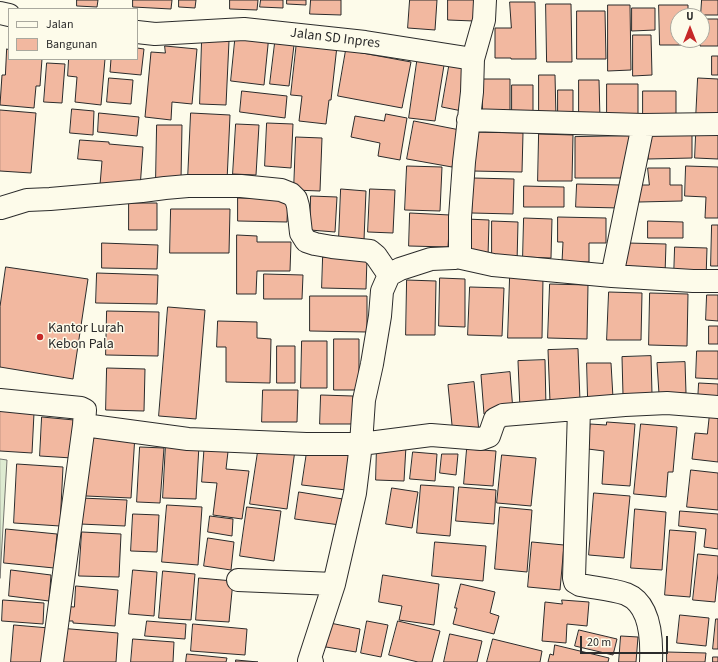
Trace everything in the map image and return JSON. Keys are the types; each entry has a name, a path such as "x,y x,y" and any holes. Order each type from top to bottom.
{"street":[{"path":"457,256 460,246 460,217 468,120 472,92 473,59 484,20 485,0"},
{"name":"Jalan SD Inpres","path":"138,32 155,34 244,28 365,42 473,59"},
{"path":"468,120 643,125 718,124"},
{"path":"612,276 643,125"},
{"path":"0,211 27,200 188,186 241,186 281,190 291,194 296,199 301,233 306,241 327,246 370,251 376,256 389,275"},
{"path":"310,662 334,584 355,493 361,444 364,400 379,322 382,291 389,275 400,269 431,259 450,259 457,256 493,265 612,276 718,281"},
{"path":"0,400 81,408 85,410 52,662"},
{"path":"84,425 188,439 306,444 361,444 431,435 480,438 489,436 495,419 499,416 579,408 667,403 718,407"},
{"path":"579,408 575,582 580,585 627,594 636,601 645,614 650,629 652,647 651,662"},
{"path":"238,580 334,584"}],"green space":[{"path":"0,459 7,460 0,578"}],"building":[{"path":"77,0 98,0 97,7 77,6"},
{"path":"133,0 172,0 171,9 133,7"},
{"path":"179,0 196,0 195,8 179,7"},
{"path":"230,0 258,0 257,10 230,9"},
{"path":"261,0 283,0 283,8 260,7"},
{"path":"287,0 306,0 306,5 287,4"},
{"path":"311,0 341,0 341,15 310,14"},
{"path":"410,0 437,0 435,30 408,28"},
{"path":"448,0 475,0 474,21 448,20"},
{"path":"702,0 718,0 718,15 710,15 710,8 701,8"},
{"path":"510,2 535,2 536,59 495,58 495,28 511,28"},
{"path":"546,4 571,4 572,62 547,62"},
{"path":"608,5 630,5 631,70 608,71"},
{"path":"659,5 688,5 688,8 670,8 670,45 660,45"},
{"path":"632,8 655,8 655,30 632,31"},
{"path":"577,11 605,11 606,59 577,59"},
{"path":"710,19 718,19 718,46 710,46"},
{"path":"236,31 269,35 264,85 231,81"},
{"path":"633,35 651,35 652,75 633,76"},
{"path":"202,40 229,41 226,105 200,104"},
{"path":"297,41 337,46 331,100 329,100 326,124 299,121 302,96 291,95"},
{"path":"275,43 294,45 289,86 270,84"},
{"path":"165,46 197,49 192,104 172,102 171,120 145,117 151,52 165,53"},
{"path":"138,48 144,49 141,75 110,72 111,60 138,60"},
{"path":"7,49 8,60 42,60 40,86 36,86 34,108 0,105 2,75 5,75"},
{"path":"346,50 411,62 402,108 338,96"},
{"path":"418,55 445,59 435,121 409,118"},
{"path":"712,56 718,56 718,75 712,75"},
{"path":"69,60 105,60 101,105 75,102 77,77 68,76"},
{"path":"450,61 470,65 462,111 442,107"},
{"path":"47,63 65,64 62,103 44,102"},
{"path":"539,75 555,75 556,117 539,118"},
{"path":"109,78 133,80 131,104 107,102"},
{"path":"698,78 718,79 718,119 696,119"},
{"path":"482,79 510,79 510,113 483,114"},
{"path":"579,80 599,80 600,119 579,119"},
{"path":"607,84 638,84 638,119 607,120"},
{"path":"512,85 533,85 533,118 512,118"},
{"path":"558,90 573,90 573,117 558,117"},
{"path":"242,91 287,96 285,118 240,112"},
{"path":"643,91 676,91 676,121 643,121"},
{"path":"72,109 94,111 93,135 70,133"},
{"path":"0,110 36,113 31,173 0,171"},
{"path":"99,113 139,117 137,136 98,132"},
{"path":"191,113 230,115 227,181 188,179"},
{"path":"386,114 407,118 400,160 378,156 380,143 351,137 355,116 384,121"},
{"path":"414,121 460,130 452,167 407,159"},
{"path":"267,123 293,124 291,168 265,166"},
{"path":"236,124 259,125 256,175 233,174"},
{"path":"157,125 182,125 181,180 156,179"},
{"path":"692,131 692,158 648,159 648,132"},
{"path":"473,132 523,133 522,172 472,171"},
{"path":"539,134 573,135 572,181 538,181"},
{"path":"696,135 718,135 718,159 695,158"},
{"path":"632,136 632,178 575,178 575,137"},
{"path":"296,137 322,138 320,191 294,190"},
{"path":"80,140 109,142 109,144 143,147 140,188 100,185 102,161 78,159"},
{"path":"407,166 442,167 440,211 405,210"},
{"path":"686,166 718,167 718,218 705,218 706,197 685,196"},
{"path":"648,168 670,168 670,185 682,185 682,201 639,202 639,185 649,185"},
{"path":"473,178 514,179 513,214 472,213"},
{"path":"577,184 620,185 620,208 576,207"},
{"path":"524,186 564,187 564,207 524,207"},
{"path":"341,189 366,191 364,240 339,238"},
{"path":"370,189 395,190 393,233 368,232"},
{"path":"311,196 337,197 335,232 310,230"},
{"path":"238,198 288,199 287,222 238,221"},
{"path":"129,203 157,203 157,230 129,230"},
{"path":"171,209 230,209 229,253 170,253"},
{"path":"410,213 450,215 448,247 409,246"},
{"path":"558,217 606,218 606,243 589,243 589,262 562,262 563,242 558,242"},
{"path":"524,218 552,219 551,258 523,257"},
{"path":"466,219 489,220 488,257 465,257"},
{"path":"492,221 518,222 517,263 492,262"},
{"path":"648,221 683,222 683,238 648,238"},
{"path":"712,225 718,225 718,266 711,266"},
{"path":"237,235 257,236 257,242 291,242 290,271 257,271 256,294 237,294"},
{"path":"102,243 158,245 157,269 102,268"},
{"path":"628,243 666,244 665,274 627,273 627,266 620,266"},
{"path":"675,247 707,248 706,279 674,278"},
{"path":"323,257 367,258 366,289 322,288"},
{"name":"Kantor Lurah Kebon Pala","path":"6,267 88,279 73,379 0,367 0,307"},
{"path":"97,273 158,275 157,304 96,303"},
{"path":"264,274 303,275 302,299 264,299"},
{"path":"510,277 543,278 542,338 508,338"},
{"path":"440,278 465,279 465,327 439,326"},
{"path":"407,280 436,281 435,335 406,335"},
{"path":"550,284 588,285 587,339 548,338"},
{"path":"470,287 504,288 502,336 468,335"},
{"path":"609,292 642,293 641,340 607,340"},
{"path":"650,293 688,294 687,346 649,345"},
{"path":"707,295 718,295 718,321 706,320"},
{"path":"310,296 367,296 367,332 310,331"},
{"path":"168,307 205,310 196,419 159,416"},
{"path":"107,311 159,312 158,356 106,355"},
{"path":"218,321 257,322 257,338 271,339 270,383 226,382 226,347 217,347"},
{"path":"709,326 718,326 718,344 709,344"},
{"path":"334,339 359,339 359,390 334,390"},
{"path":"302,341 327,341 327,388 301,388"},
{"path":"277,346 295,346 295,383 277,383"},
{"path":"578,349 580,401 550,402 548,350"},
{"path":"697,351 718,351 718,379 696,378"},
{"path":"651,356 652,394 623,395 622,357"},
{"path":"545,360 546,408 520,409 518,361"},
{"path":"685,362 686,393 659,394 657,363"},
{"path":"587,363 611,363 613,398 588,399"},
{"path":"107,368 145,369 144,411 106,410"},
{"path":"510,372 513,411 484,414 481,375"},
{"path":"474,382 479,432 453,435 448,385"},
{"path":"699,383 718,384 718,401 698,401"},
{"path":"263,390 298,390 297,422 262,422"},
{"path":"321,395 353,396 353,424 320,424"},
{"path":"0,411 34,413 32,453 0,451"},
{"path":"710,413 718,414 718,462 692,459 695,433 707,434"},
{"path":"42,417 74,420 72,458 40,456"},
{"path":"607,422 635,424 630,486 602,484 604,451 588,449 590,424 606,425"},
{"path":"641,424 677,427 673,472 668,472 666,497 634,494"},
{"path":"90,432 135,435 131,498 86,496"},
{"path":"205,441 229,443 226,469 249,471 242,519 213,515 217,483 202,482"},
{"path":"166,443 199,445 196,499 163,498"},
{"path":"377,444 406,446 404,481 376,480"},
{"path":"259,445 295,450 287,509 250,504"},
{"path":"308,445 352,451 346,490 302,485"},
{"path":"140,447 164,448 160,503 137,502"},
{"path":"467,449 496,451 493,486 464,484"},
{"path":"413,452 437,454 435,481 410,479"},
{"path":"442,454 458,454 456,475 440,473"},
{"path":"502,455 536,458 531,506 497,503"},
{"path":"17,464 63,467 60,526 14,523"},
{"path":"691,470 718,473 718,510 687,507"},
{"path":"421,485 454,487 450,536 417,533"},
{"path":"459,487 496,490 494,524 456,521"},
{"path":"392,488 418,492 412,528 386,524"},
{"path":"299,492 343,499 340,525 295,519"},
{"path":"594,493 630,496 624,558 589,555"},
{"path":"81,498 127,500 125,526 80,524"},
{"path":"167,505 202,507 198,565 162,562"},
{"path":"247,507 281,511 274,561 240,556"},
{"path":"500,507 532,510 527,572 495,569"},
{"path":"635,509 666,512 662,570 631,568"},
{"path":"680,511 718,514 718,549 704,547 706,529 679,526"},
{"path":"133,514 159,515 157,552 131,551"},
{"path":"210,516 233,519 232,536 208,532"},
{"path":"6,529 57,534 54,568 4,563"},
{"path":"670,530 696,532 690,597 665,595"},
{"path":"82,532 121,534 119,577 79,576"},
{"path":"208,538 234,542 231,570 204,566"},
{"path":"435,542 486,546 483,581 432,576"},
{"path":"532,542 564,545 560,590 528,587"},
{"path":"698,554 718,556 715,602 693,600"},
{"path":"11,570 51,575 49,601 9,596"},
{"path":"133,570 157,572 154,616 129,614"},
{"path":"163,571 195,574 191,620 159,618"},
{"path":"383,575 439,584 434,625 399,620 402,606 379,602"},
{"path":"199,578 233,581 229,622 196,620"},
{"path":"461,584 495,592 490,613 499,616 494,634 453,624"},
{"path":"76,586 118,590 115,626 61,621 62,606 74,607"},
{"path":"3,600 44,603 43,624 2,621"},
{"path":"562,600 589,602 587,626 567,624 566,643 542,641 545,602 562,604"},
{"path":"680,615 709,618 706,646 677,643"},
{"path":"716,619 718,619 718,649 713,649"},
{"path":"147,621 186,624 185,639 145,636"},
{"path":"367,621 388,625 381,657 361,653"},
{"path":"398,621 440,631 432,662 418,662 389,655"},
{"path":"330,623 360,629 356,652 326,647"},
{"path":"193,624 247,629 245,655 191,651"},
{"path":"14,625 49,628 47,662 11,662"},
{"path":"59,628 118,633 116,662 56,662"},
{"path":"579,630 617,639 613,655 575,646"},
{"path":"450,634 482,641 477,662 444,662"},
{"path":"621,636 638,637 636,662 619,662"},
{"path":"133,639 174,642 173,662 131,662"},
{"path":"493,639 542,651 540,662 487,662"},
{"path":"555,645 609,658 608,662 548,662 550,654 553,655"},
{"path":"667,652 706,653 705,662 667,662"},
{"path":"187,654 227,658 226,662 186,662"},
{"path":"713,657 718,657 718,662 713,662"},
{"path":"236,660 258,662 236,662"}],"place":[{"name":"Kantor Lurah Kebon Pala","path":"40,337"}]}
